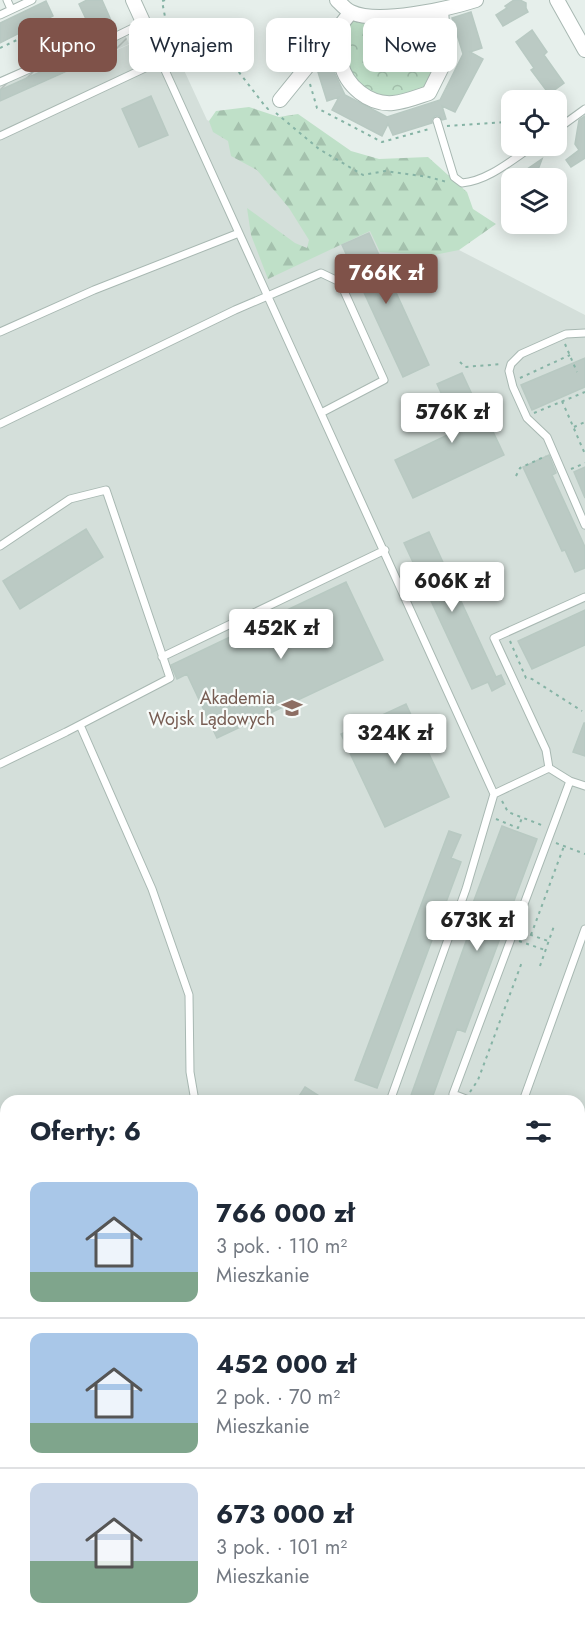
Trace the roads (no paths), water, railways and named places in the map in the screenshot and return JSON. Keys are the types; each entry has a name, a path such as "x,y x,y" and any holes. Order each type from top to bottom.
{"street":[{"path":"133,0 141,18"},
{"path":"337,0 351,12 375,17 441,10 476,0"},
{"path":"557,0 585,50"},
{"path":"346,72 357,90 380,103 430,98 442,65 444,51 441,10"},
{"path":"346,18 351,12"},
{"path":"274,105 303,72"}],"lane":[{"path":"7,0 11,9"},
{"path":"0,15 32,0"},
{"path":"0,82 77,48 92,48 129,36"},
{"path":"0,136 137,72"},
{"path":"165,72 385,550 494,794 466,889 392,1095"},
{"path":"567,122 585,109"},
{"path":"438,124 454,177 462,183 470,182 497,169 517,156"},
{"path":"0,332 94,291 239,233"},
{"path":"0,424 236,310 321,273 340,282 384,380 321,413"},
{"path":"585,333 566,334 521,354 515,358 510,367 513,387 526,416 547,437 585,525"},
{"path":"0,546 70,500 106,490 170,678 0,764"},
{"path":"162,657 385,550"},
{"path":"585,597 494,638 546,750 549,768 570,781 585,786"},
{"path":"80,725 152,889 189,995 190,1072 194,1095"},
{"path":"494,794 549,768"},
{"path":"456,1095 453,1094 570,781"},
{"path":"525,1095 585,929"}],"place":[{"name":"Akademia Wojsk Lądowych","path":"292,708"}]}
